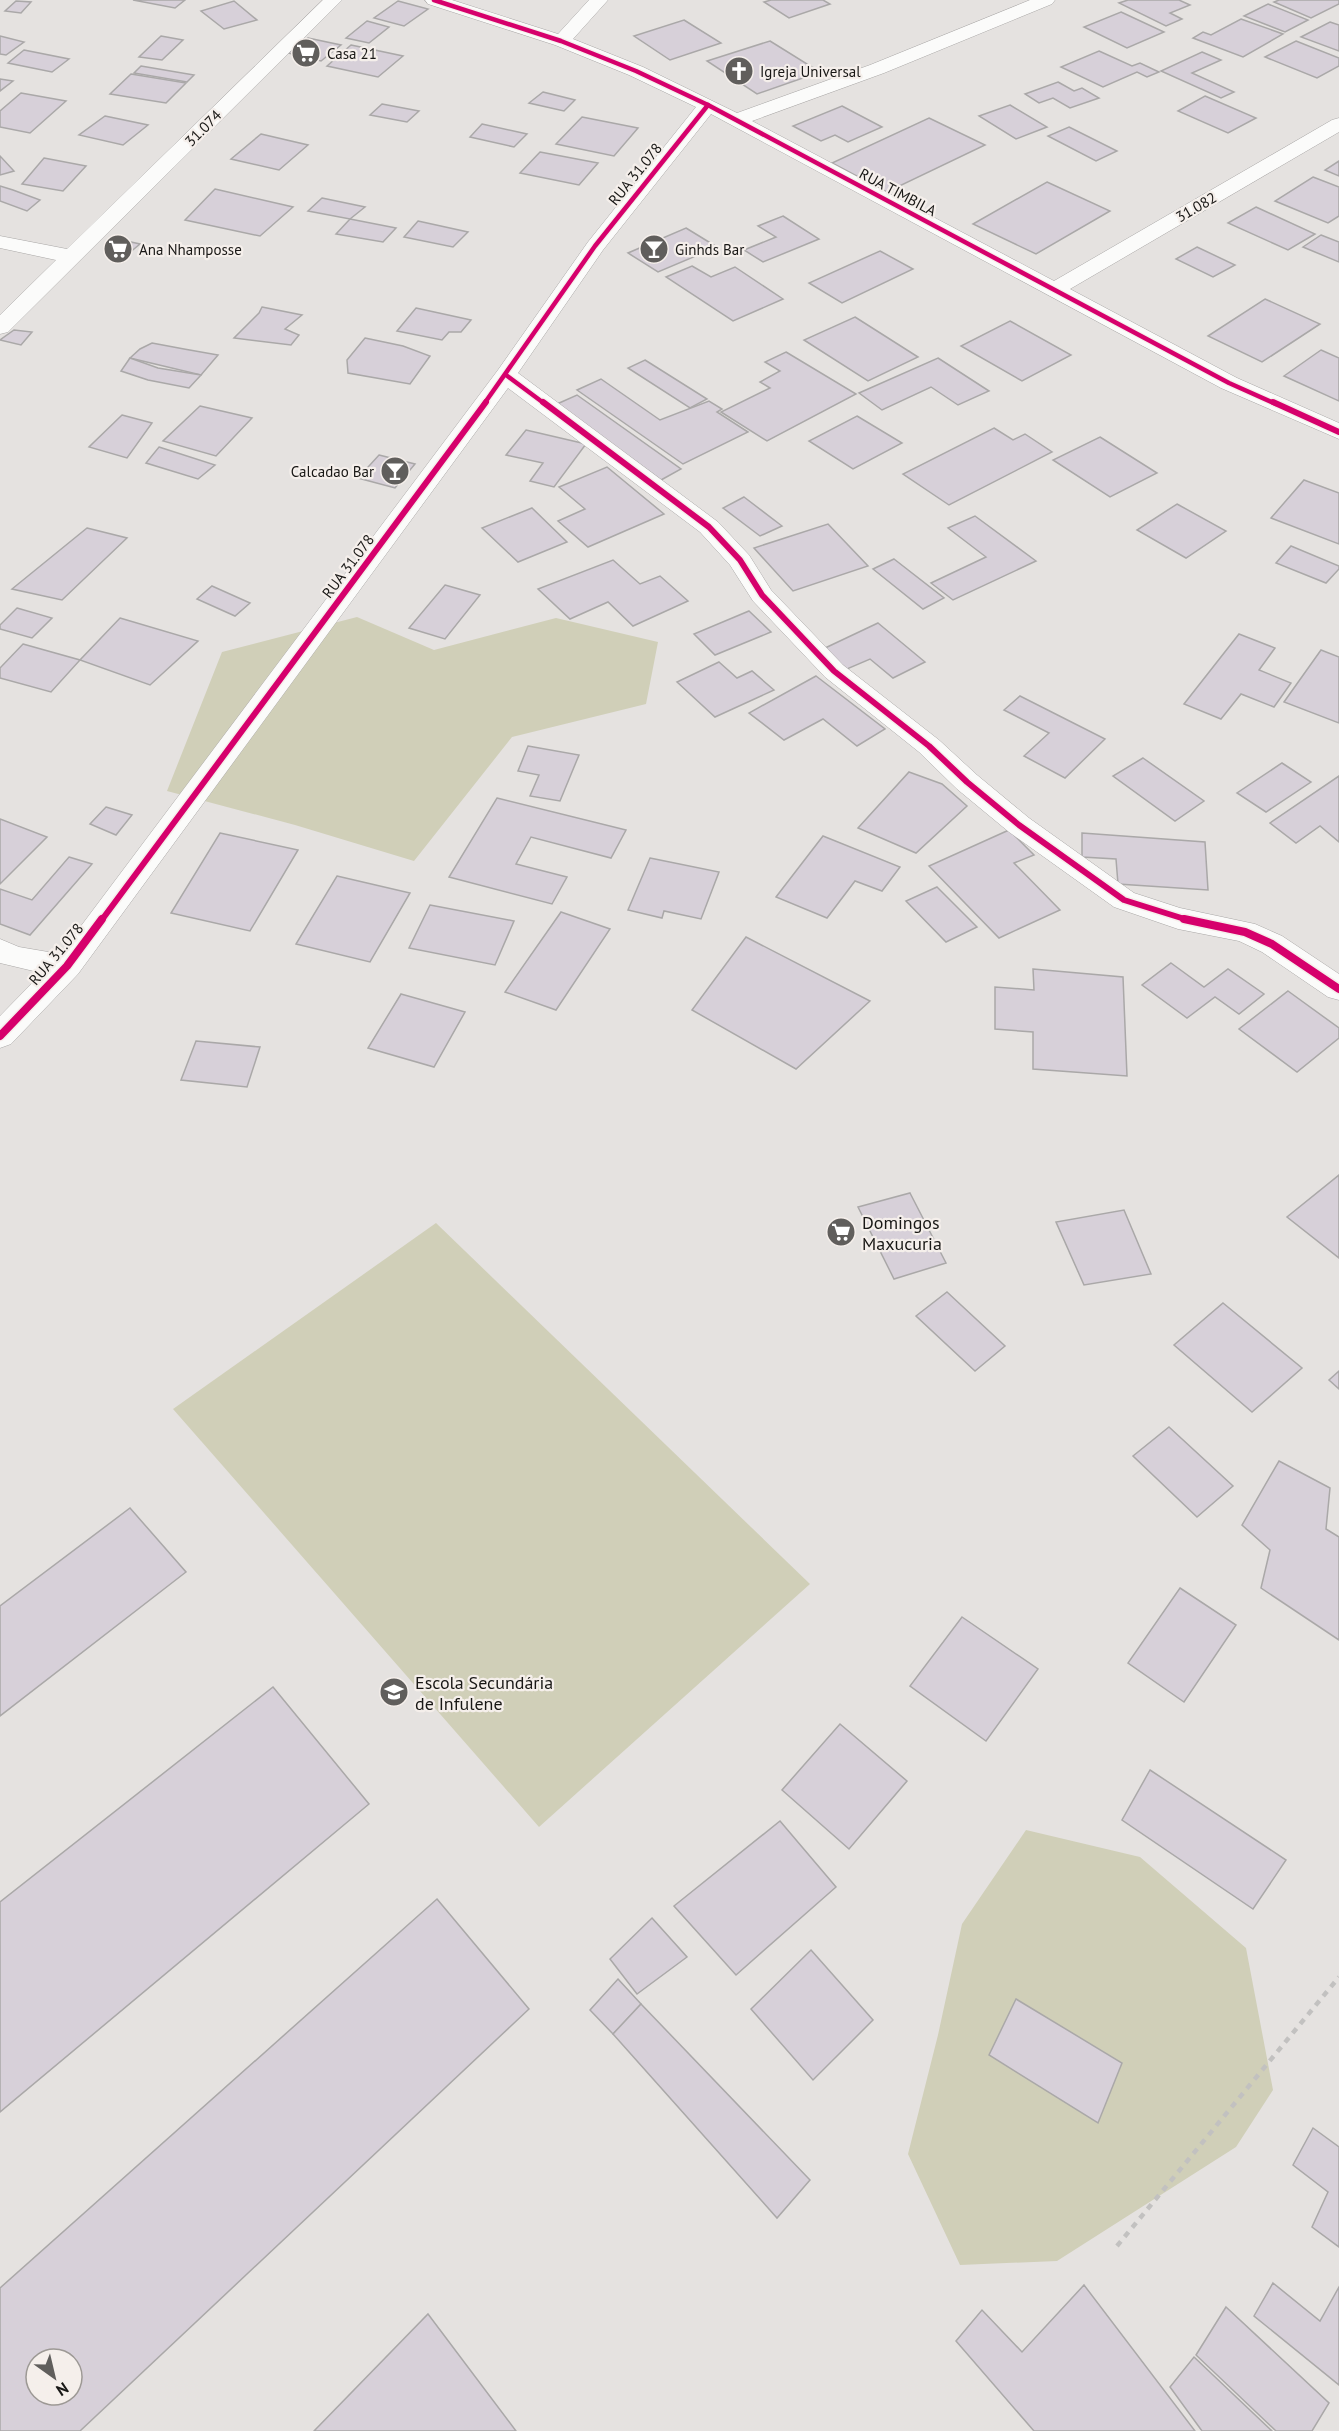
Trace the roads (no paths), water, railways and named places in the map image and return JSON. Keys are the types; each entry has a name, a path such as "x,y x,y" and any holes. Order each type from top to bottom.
{"street":[{"name":"31.074","path":"0,327 333,0"},
{"path":"561,41 599,0"},
{"path":"735,120 877,69 1046,0"},
{"name":"RUA TIMBILA","path":"448,1 561,41 636,71 708,105 1229,383 1339,432"},
{"name":"RUA 31.078","path":"0,1036 68,966 506,375 595,246 708,105"},
{"name":"31.082","path":"1053,291 1339,124"},
{"path":"0,242 73,257"},
{"path":"506,375 709,527 740,560 762,595 834,671 929,746 967,782 1019,825 1124,900 1178,918 1245,932 1272,944 1339,989"},
{"path":"0,950 13,957 68,966"}],"place":[{"name":"Casa 21","path":"306,53"},
{"name":"Igreja Universal","path":"739,71"},
{"name":"Ana Nhamposse","path":"118,249"},
{"name":"Ginhds Bar","path":"654,249"},
{"name":"Calcadao Bar","path":"395,471"},
{"name":"Domingos Maxucuria","path":"841,1232"},
{"name":"Escola Secundária de Infulene","path":"394,1692"}]}
